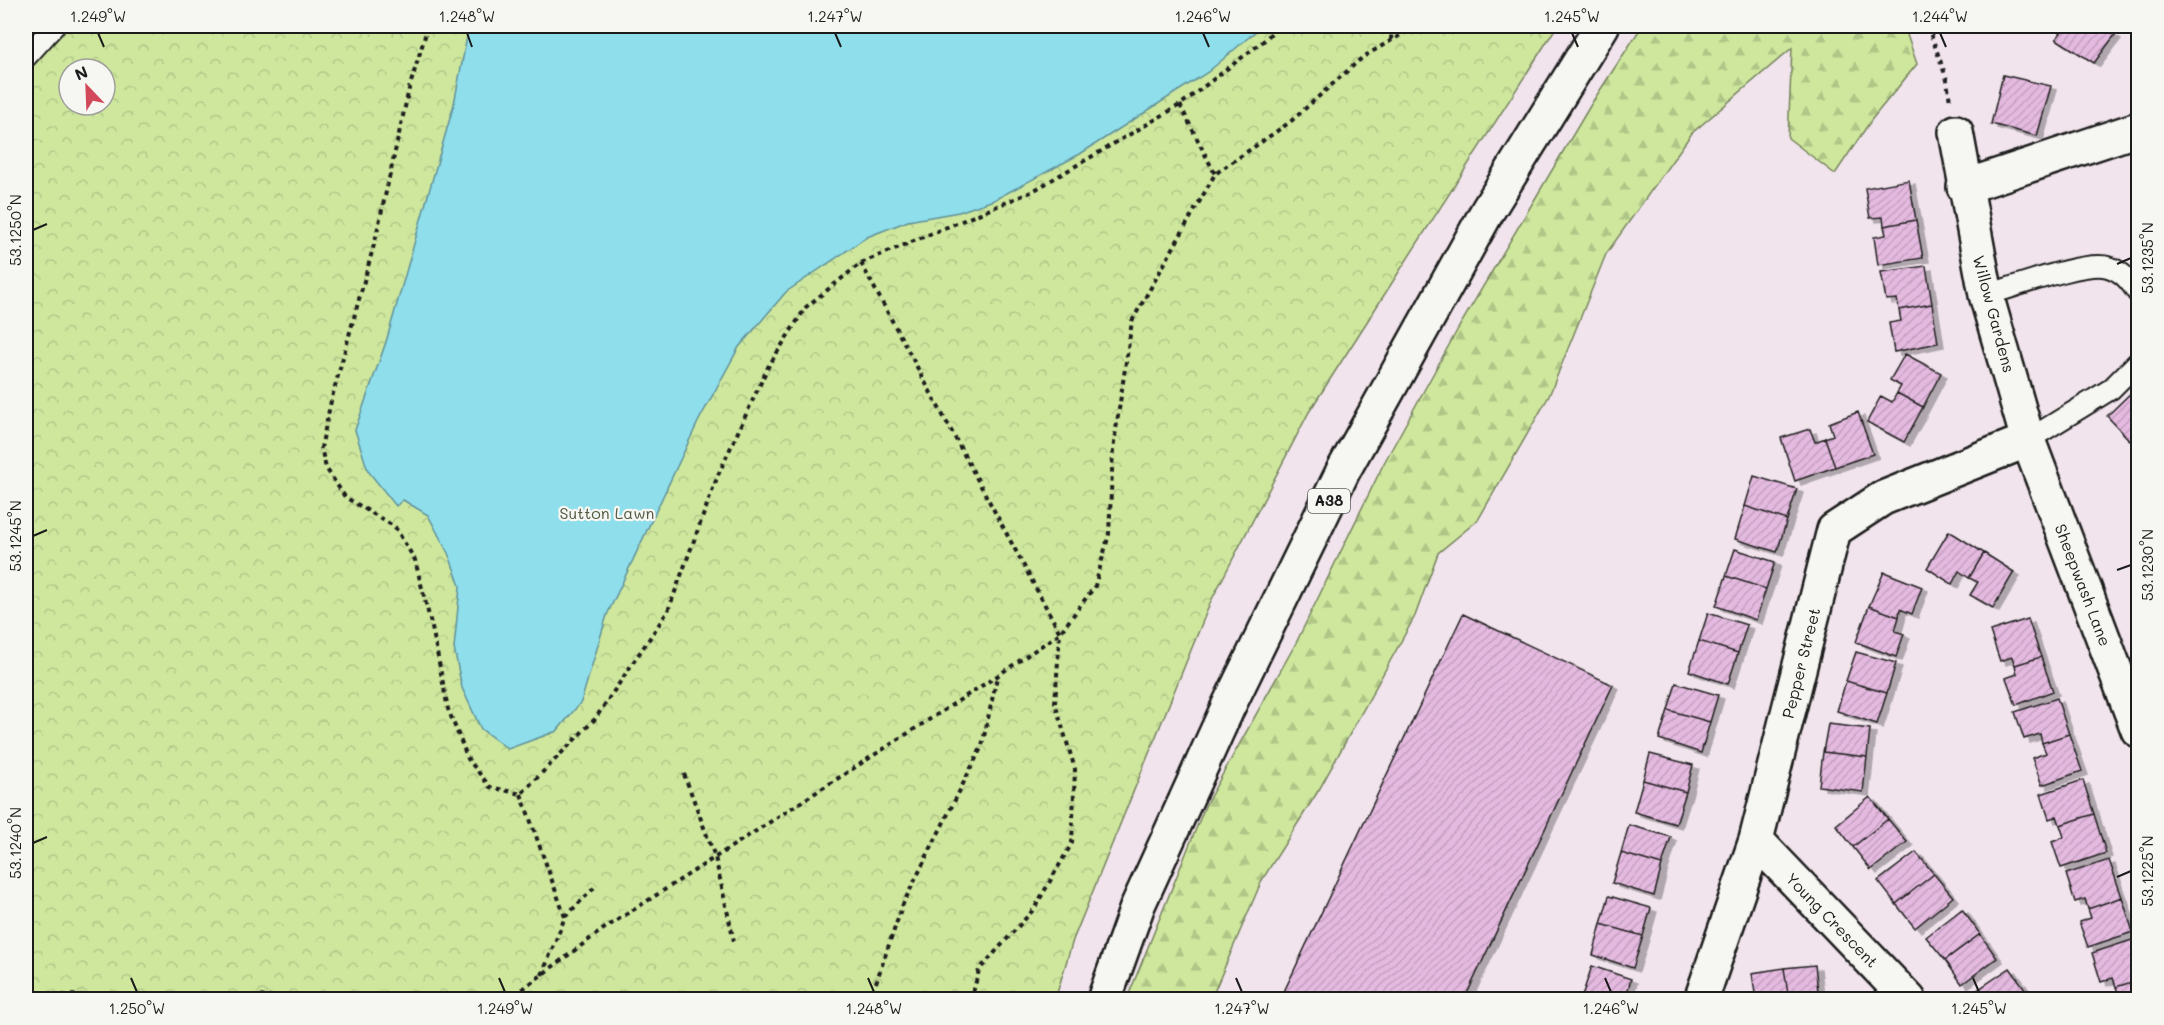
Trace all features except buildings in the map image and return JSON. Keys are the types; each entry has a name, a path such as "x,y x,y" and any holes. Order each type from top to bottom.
{"main road":[{"name":"A38","path":"1104,999 1138,905 1228,707 1343,471 1488,210 1602,26"},
{"path":"1964,187 2139,129"},
{"name":"Willow Gardens","path":"1956,132 1964,187 1986,295 2028,440"},
{"name":"Sheepwash Lane","path":"2028,440 2139,730"},
{"name":"Pepper Street","path":"1701,999 1756,840 1834,530 1883,498 2028,440"},
{"name":"Young Crescent","path":"1756,840 1909,999"}],"lane":[{"path":"26,57 54,26"},
{"path":"1986,295 2078,268 2107,266 2133,271 2139,293"},
{"path":"2028,440 2111,389 2139,362"}],"path":[{"path":"428,26 409,89 375,240 331,401 321,448 326,468 345,497 394,527 415,560 433,632 448,709 468,759 490,787 521,794"},
{"path":"521,794 595,719 668,611 718,475 768,367 806,307 861,263 1030,192 1180,105 1266,39 1277,26"},
{"path":"1391,40 1392,26"},
{"path":"508,999 602,930 997,676 1060,633 1095,586 1109,534 1113,450 1132,321 1215,174 1290,122 1363,57 1416,26"},
{"path":"1928,26 1947,80 1956,132"},
{"path":"1180,105 1215,174"},
{"path":"861,263 1060,633 1055,703 1075,769 1072,843 1034,909 979,970 971,999"},
{"path":"870,999 903,904 982,746 997,676"},
{"path":"684,774 715,857 734,941"},
{"path":"521,794 565,917"},
{"path":"542,976 565,917 597,885"},
{"path":"26,995 335,999"}],"green space":[{"name":"Sutton Lawn","path":"26,26 1557,26 1309,412 1211,601 1073,940 1055,1000 26,999"},
{"path":"1642,26 1904,26 1917,64 1872,119 1835,174 1788,138 1792,48 1692,133 1606,254 1549,396 1478,520 1438,553 1415,616 1320,788 1262,880 1211,999 1127,999 1206,804 1296,643 1384,463 1459,327 1593,101"}],"water":[{"path":"469,26 1262,26 1208,72 1080,154 994,200 959,212 908,221 867,237 786,292 739,347 698,422 607,615 581,702 557,731 508,749 481,729 462,688 454,648 460,586 449,555 428,515 403,500 396,506 368,471 355,430 386,342 454,104"}]}
